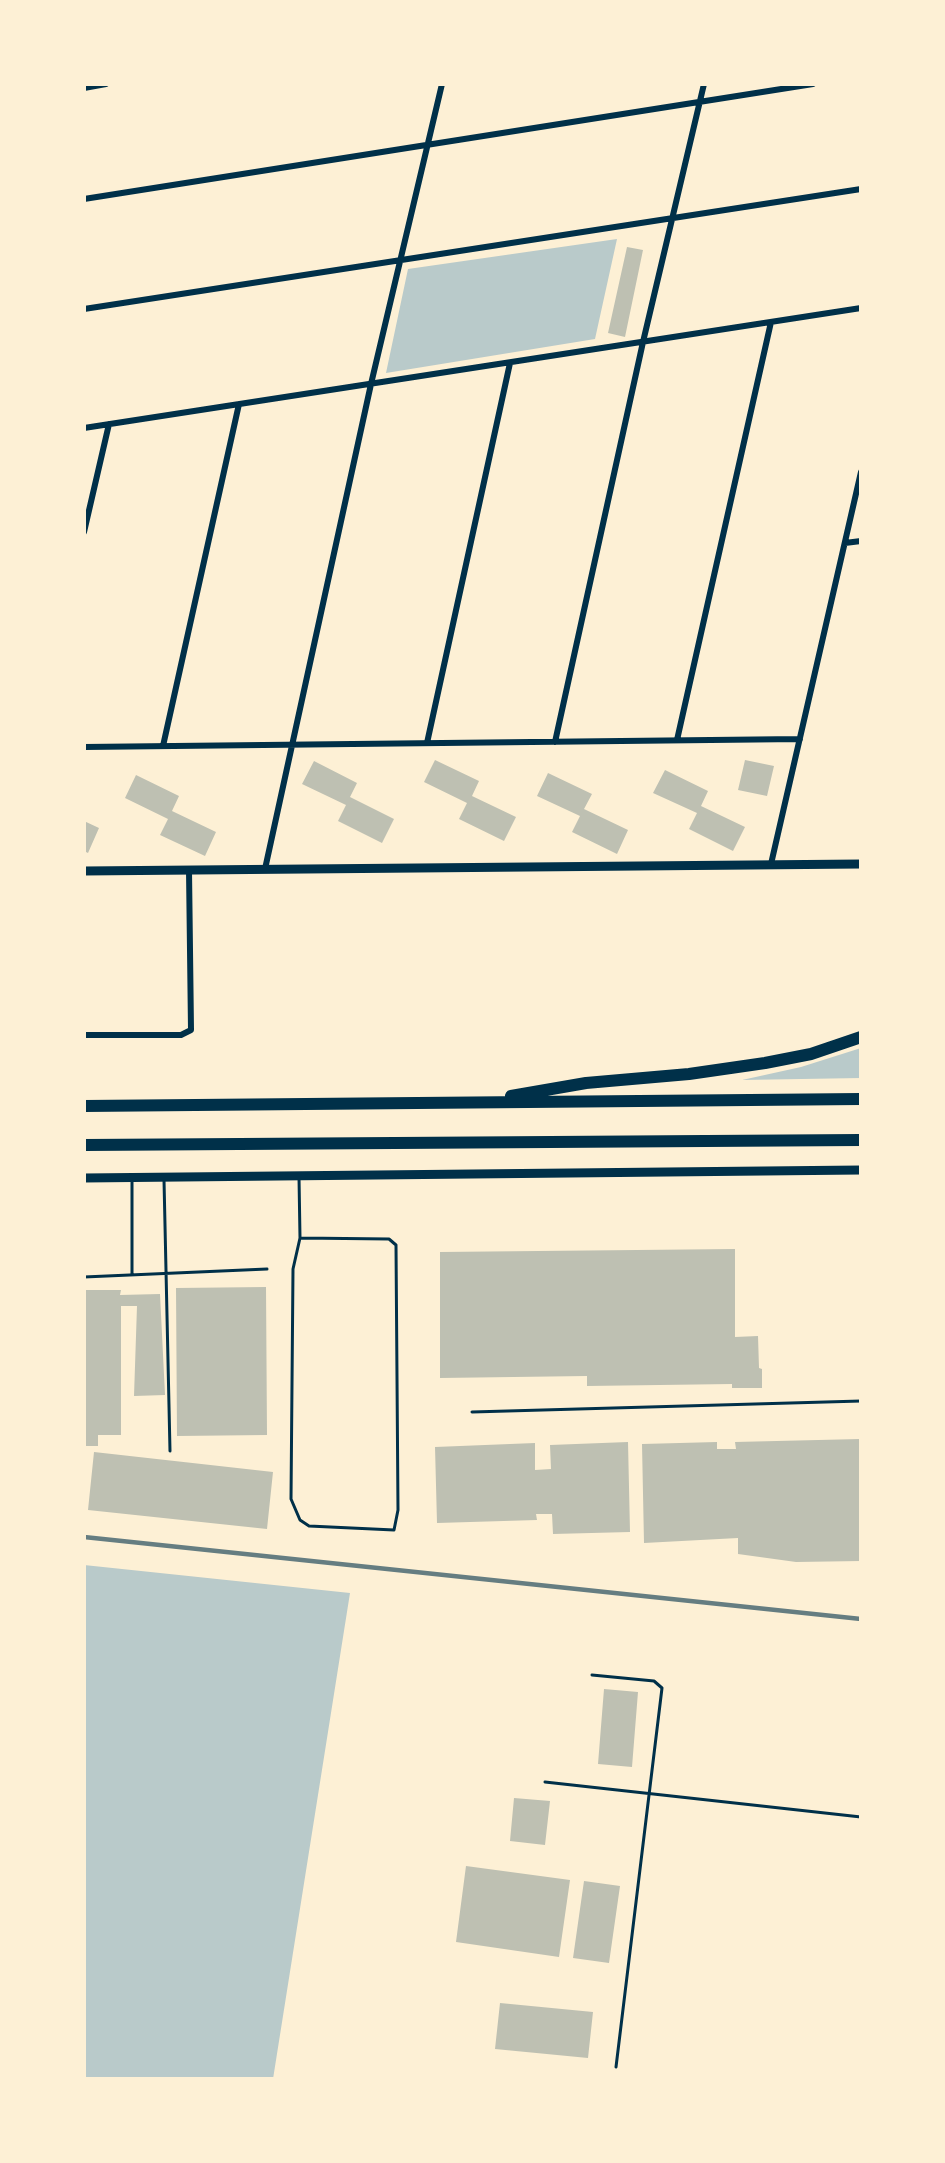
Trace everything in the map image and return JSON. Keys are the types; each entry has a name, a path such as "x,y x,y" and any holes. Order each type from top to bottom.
{"highway":[{"path":"483,1102 586,1083 689,1074 765,1064 811,1054 861,1037"},
{"path":"84,1106 861,1099"},
{"path":"84,1145 861,1140"}],"main road":[{"path":"84,871 861,864"},
{"path":"84,1179 861,1170"}],"street":[{"path":"84,88 106,84"},
{"path":"265,869 371,384 402,261 442,84"},
{"path":"555,742 643,342 704,84"},
{"path":"84,199 813,84"},
{"path":"84,309 861,189"},
{"path":"84,429 861,308"},
{"path":"677,740 771,322"},
{"path":"427,743 510,363"},
{"path":"164,746 239,404"},
{"path":"84,532 109,424"},
{"path":"771,864 861,472"},
{"path":"845,543 861,541"},
{"path":"84,747 800,739"},
{"path":"84,1035 180,1035 191,1030 189,870"}],"lane":[{"path":"299,1176 300,1238 292,1269 291,1499 294,1511 300,1520 309,1526 394,1530 398,1510 396,1245 389,1239 300,1238"},
{"path":"132,1178 132,1275"},
{"path":"164,1178 170,1451"},
{"path":"84,1277 267,1269"},
{"path":"472,1412 861,1401"},
{"path":"592,1675 654,1681 662,1688 616,2067"},
{"path":"545,1782 861,1817"}],"shaded area":[{"path":"617,239 595,339 386,373 408,269"},
{"path":"861,1048 861,1078 742,1080 801,1067"},
{"path":"84,1565 350,1593 273,2079 84,2079"}],"building":[{"path":"627,247 643,250 625,337 608,333"},
{"path":"435,760 479,781 472,796 516,817 504,841 459,819 467,803 424,782"},
{"path":"745,760 774,766 767,796 738,790"},
{"path":"314,761 357,783 350,797 394,819 382,843 338,821 346,805 302,784"},
{"path":"665,770 708,791 701,806 745,827 733,851 689,829 697,813 653,793"},
{"path":"548,773 592,794 584,809 628,830 617,854 572,832 580,816 537,796"},
{"path":"136,775 179,796 172,811 216,832 205,856 160,835 168,819 125,798"},
{"path":"84,821 99,828 88,853 84,851"},
{"path":"735,1249 735,1337 758,1336 762,1388 732,1388 732,1384 587,1386 587,1376 440,1378 440,1252"},
{"path":"266,1287 267,1435 177,1436 176,1288"},
{"path":"84,1290 121,1290 120,1295 160,1294 165,1395 134,1396 137,1306 121,1306 121,1435 98,1435 98,1446 84,1446"},
{"path":"860,1439 861,1561 796,1562 738,1554 738,1538 644,1543 642,1444 717,1442 717,1449 736,1449 735,1442"},
{"path":"628,1442 630,1532 553,1534 552,1514 536,1514 537,1520 437,1523 435,1447 535,1443 535,1470 551,1469 550,1445"},
{"path":"94,1452 273,1472 267,1529 88,1510"},
{"path":"604,1689 638,1692 632,1767 598,1764"},
{"path":"514,1798 550,1801 545,1845 510,1841"},
{"path":"466,1866 570,1880 559,1957 456,1942"},
{"path":"584,1881 620,1886 609,1963 573,1958"},
{"path":"500,2003 593,2012 588,2058 495,2049"}],"railway":[{"path":"84,1537 861,1619"}]}
